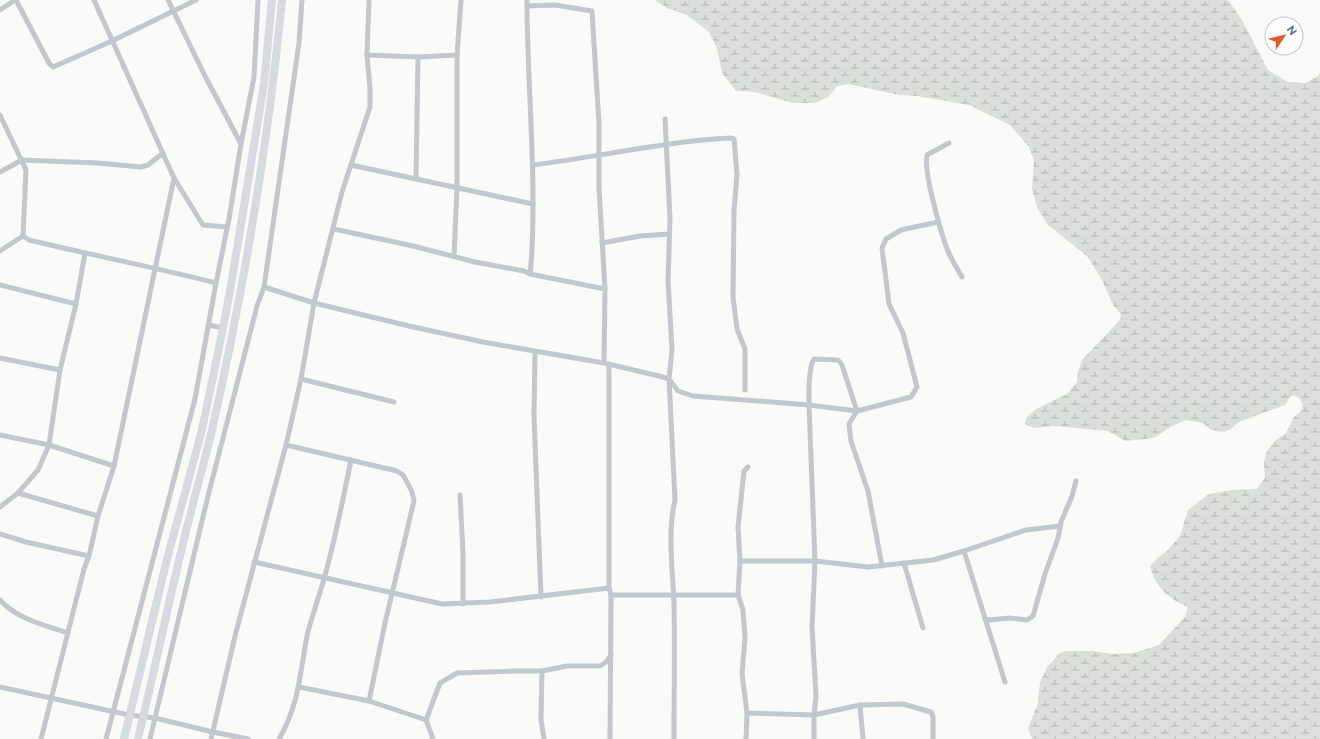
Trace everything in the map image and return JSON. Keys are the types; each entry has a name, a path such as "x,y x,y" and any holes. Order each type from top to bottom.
{"main road":[{"path":"124,739 166,563 202,430 223,328 264,84 272,0"},
{"path":"138,739 178,565 212,430 234,325 258,192 268,126 282,0"}],"street":[{"path":"0,10 15,0 49,63 53,67 112,41 196,0"},
{"path":"94,0 174,178 203,225 227,227"},
{"path":"168,0 205,76 241,144"},
{"path":"106,739 112,711 139,615 195,399 253,84 258,0"},
{"path":"150,739 211,484 257,306 264,287 299,43 302,0"},
{"path":"211,739 236,632 286,445 301,379 314,303 334,229 342,192 370,107 367,55 369,0"},
{"path":"454,256 457,188 457,55 462,0"},
{"path":"530,274 533,254 533,165 527,3 592,10 600,155 599,188 605,289 609,588 611,595 610,739"},
{"path":"367,55 418,57 457,55"},
{"path":"416,179 418,57"},
{"path":"0,115 22,160 26,172 23,236"},
{"path":"665,119 669,234 668,280 672,350 669,379 675,500 672,521 674,594 674,739"},
{"path":"533,165 667,144 732,138 734,141 737,174 734,211 734,297 737,329 745,349 745,390"},
{"path":"949,143 935,150 926,157 938,222 948,250 962,277"},
{"path":"0,172 22,160 98,163 141,167 148,165 163,154"},
{"path":"351,166 533,204"},
{"path":"41,739 98,516 114,466 174,178"},
{"path":"264,287 314,303 430,331 535,352 606,364 659,376 669,379 678,391 693,396 809,405 857,411 911,397 917,387 903,334 889,304 882,248 886,239 901,230 938,222"},
{"path":"334,229 524,271 530,274 605,289"},
{"path":"602,243 640,236 669,234"},
{"path":"0,251 23,236"},
{"path":"23,236 28,240 155,267 216,283"},
{"path":"0,507 18,493 38,470 49,445 60,370 76,304 85,253"},
{"path":"0,285 76,304"},
{"path":"208,325 223,328"},
{"path":"535,352 534,416 541,597"},
{"path":"0,358 60,370"},
{"path":"814,739 816,696 812,627 815,561 809,405 810,379 813,360 816,359 836,360 840,362 857,411 849,424 851,441 868,491 882,566"},
{"path":"301,379 394,402"},
{"path":"0,435 49,445 114,466"},
{"path":"286,445 397,471 405,478 414,498 378,654 369,701"},
{"path":"278,739 288,720 299,687 308,633 340,516 351,460"},
{"path":"746,739 747,713 742,674 744,638 743,610 738,595 740,561 738,527 744,471 748,467"},
{"path":"985,619 1010,618 1027,620 1034,616 1045,574 1076,481"},
{"path":"18,493 98,516"},
{"path":"460,495 463,553 462,604"},
{"path":"740,561 815,561 868,567 882,566 933,560 1026,530 1060,526"},
{"path":"0,534 26,542 89,556"},
{"path":"964,551 1005,682"},
{"path":"254,562 324,579 434,602 462,604 484,603 609,588"},
{"path":"904,563 923,628"},
{"path":"611,595 738,595"},
{"path":"0,600 14,613 33,622 68,633"},
{"path":"433,739 426,720 440,683 457,673 542,671 567,666 600,666 606,662 611,655"},
{"path":"542,671 541,720 544,739"},
{"path":"0,687 112,711 156,718 248,739"},
{"path":"299,687 369,701 426,720"},
{"path":"747,713 814,715 860,705 903,704 931,712 933,717 933,739"},
{"path":"860,705 864,739"}],"green space":[{"path":"655,0 1228,0 1242,20 1268,70 1288,82 1305,83 1318,76 1320,73 1320,739 1032,739 1028,728 1038,703 1040,682 1048,666 1059,654 1065,651 1092,651 1112,654 1134,653 1159,645 1185,617 1188,607 1169,596 1159,586 1150,566 1168,550 1180,536 1188,510 1209,494 1233,490 1257,489 1265,478 1264,462 1267,451 1276,440 1286,433 1294,417 1301,411 1303,404 1300,399 1294,395 1289,398 1285,405 1239,422 1231,429 1224,432 1211,430 1203,423 1186,420 1172,426 1154,438 1126,441 1108,431 1054,426 1034,428 1025,424 1026,418 1036,409 1067,394 1077,382 1078,372 1082,360 1120,320 1121,314 1113,305 1102,280 1088,257 1048,225 1038,209 1032,190 1034,160 1029,147 1010,125 969,105 917,96 899,95 848,84 837,86 828,97 815,103 792,103 755,92 736,91 722,73 717,48 709,32 687,15 667,8"}]}
